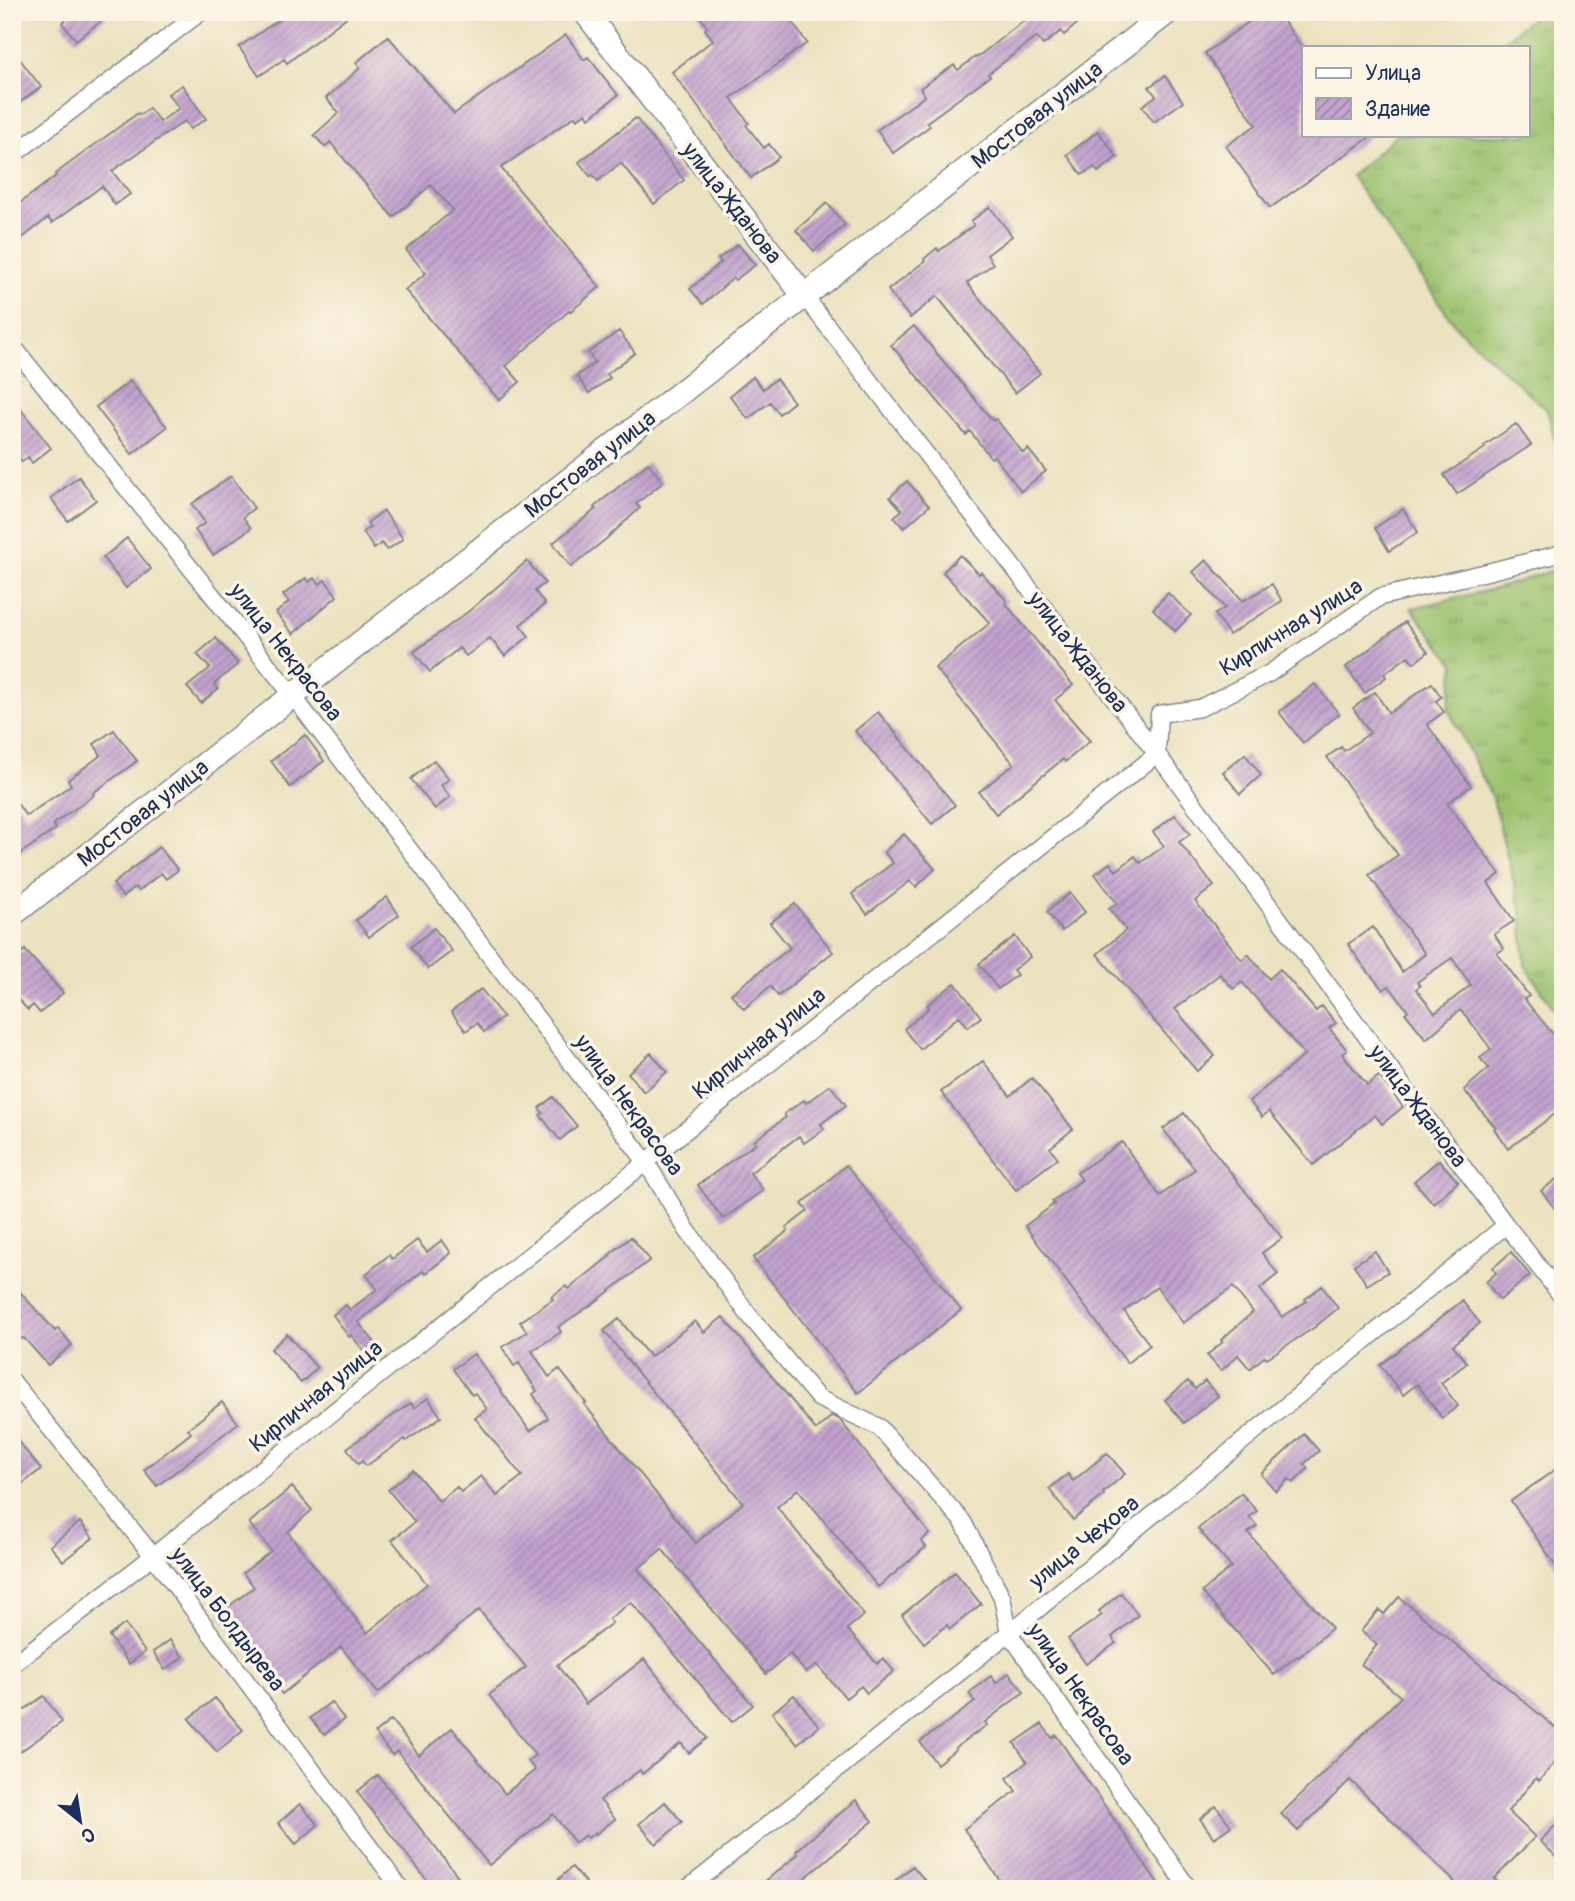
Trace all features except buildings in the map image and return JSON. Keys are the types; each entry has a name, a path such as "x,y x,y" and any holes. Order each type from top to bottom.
{"street":[{"path":"12,156 201,12"},
{"name":"улица Жданова","path":"585,12 1157,754 1563,1298"},
{"name":"Мостовая улица","path":"12,915 1168,12"},
{"name":"улица Некрасова","path":"12,345 293,696 646,1162 687,1230 740,1303 818,1398 879,1427 963,1522 1002,1597 1009,1633 1189,1889"},
{"name":"Кирпичная улица","path":"12,1665 153,1556 1157,754 1159,714 1200,708 1270,673 1380,597 1563,553"},
{"name":"улица Чехова","path":"687,1889 1009,1633 1506,1225"},
{"name":"улица Болдырева","path":"12,1381 153,1556 401,1889"}],"green space":[{"path":"1539,12 1563,12 1563,472 1547,410 1457,328 1351,176 1395,136 1530,136 1530,46 1497,46"},
{"path":"1563,567 1563,1023 1525,965 1521,911 1493,799 1448,709 1455,665 1411,608 1498,588"}]}
